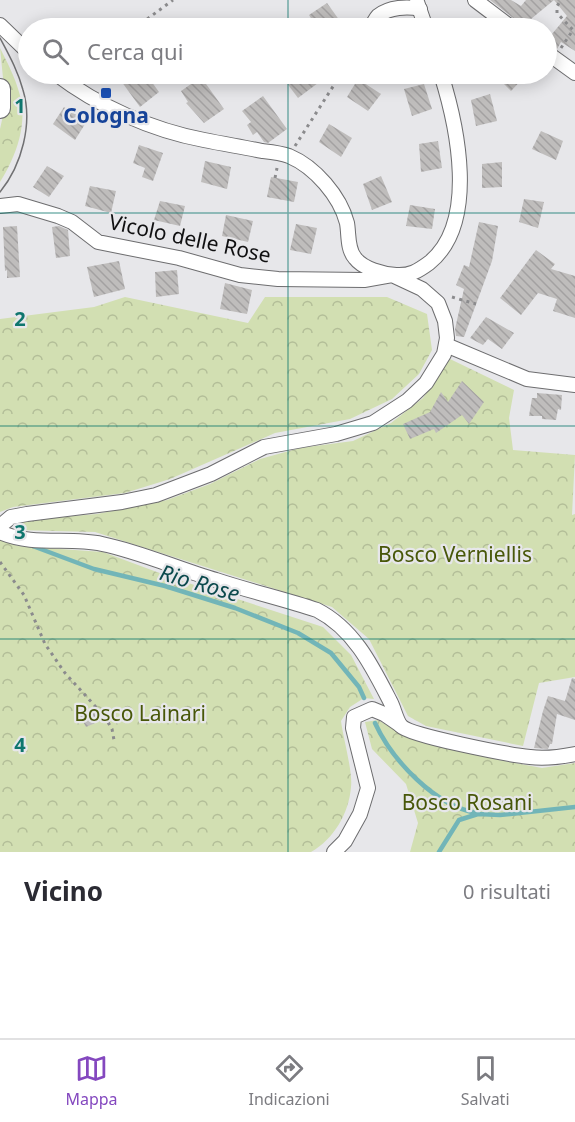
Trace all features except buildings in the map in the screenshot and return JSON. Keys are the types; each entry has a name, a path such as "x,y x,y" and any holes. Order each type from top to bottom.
{"main road":[{"path":"0,90 0,108"}],"street":[{"path":"475,0 499,18"},
{"path":"377,18 379,15 400,7 418,4"},
{"path":"0,25 18,42"},
{"path":"557,60 575,73"},
{"path":"71,84 123,114 150,125 202,140 289,156 322,181 337,200 346,220 350,248 355,258 366,267 392,275 422,289 438,303 445,321 446,345 436,369 419,390 393,411 373,423 336,434 264,447 211,474 156,495 122,502 11,517 5,520 0,528 2,533 23,538 84,541 115,547 217,581 317,610 332,618 355,642 379,681 400,724"},
{"name":"Vicolo delle Rose","path":"0,206 18,204 58,216 72,222 98,242 179,258 240,275 278,279 364,280 392,275 408,275 435,258 452,226 459,201 458,152 450,103 444,84"},
{"path":"446,345 527,379 575,385"},
{"path":"334,852 345,841 360,814 368,788 353,728 354,717 372,709 408,730 435,739 530,758 554,758 575,754"}],"path":[{"path":"149,18 173,0"},
{"path":"557,48 573,30 557,13 557,6 561,0"},
{"path":"300,138 335,84"},
{"path":"0,562 24,595 45,644 65,674 105,717 112,729 114,740"}],"green space":[{"path":"0,48 11,70 22,103 22,127 16,150 0,182 0,129 4,111 4,88"},
{"path":"125,297 248,323 265,297 387,297 427,314 432,350 419,374 392,399 350,419 275,433 170,479 125,493 13,507 0,512 0,319 94,307"},
{"name":"Bosco Verniellis","path":"450,359 514,390 509,418 513,450 575,455 572,515 575,514 575,677 539,683 523,746 426,726 408,716 369,639 332,607 95,532 16,530 17,523 37,519 97,514 167,500 210,484 260,459 300,448 353,441 391,423 423,398"},
{"name":"Bosco Lainari","path":"0,540 18,546 103,552 173,578 323,627 351,655 374,699 364,698 350,707 341,721 349,764 350,797 344,816 327,840 311,852 0,852"},
{"name":"Bosco Rosani","path":"378,720 395,730 429,743 499,760 542,768 575,763 575,852 410,852 418,823 406,784 372,749 365,722"}],"waterway":[{"name":"Rio Rose","path":"30,545 94,569 165,586 235,608 298,633 331,653 359,687 364,698"},
{"name":"Rio Rose","path":"375,723 392,752 417,779 446,801 461,809 477,813"},
{"path":"439,852 459,820 478,814 500,815 575,807"}],"tram line":[{"path":"0,38 18,76"},
{"path":"0,192 20,157 24,143 27,116 21,84"}],"place":[{"name":"Cologna","path":"106,93"}]}
